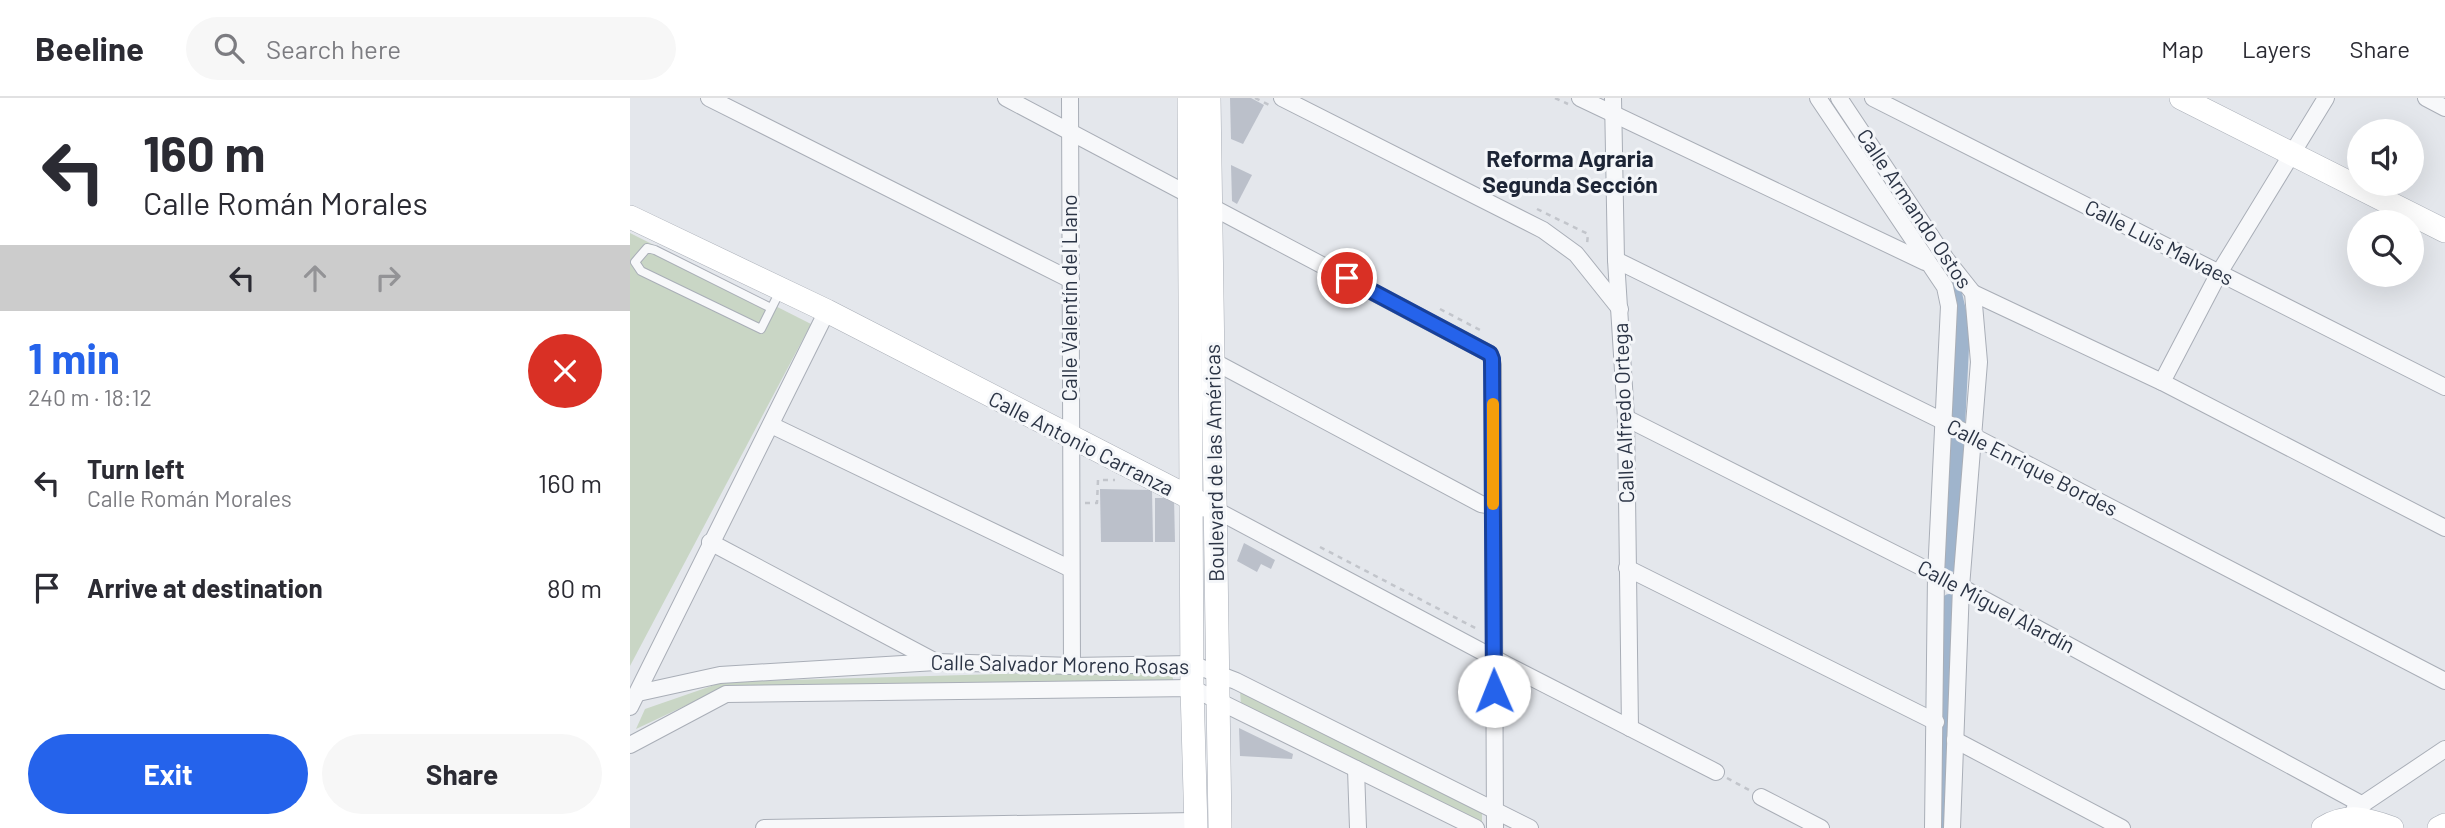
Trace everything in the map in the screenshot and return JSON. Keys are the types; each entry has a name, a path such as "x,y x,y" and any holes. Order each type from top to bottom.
{"main road":[{"name":"Boulevard de las Américas","path":"1189,98 1192,688 1196,825"},
{"name":"Boulevard de las Américas","path":"1209,98 1220,828"},
{"path":"2181,98 2445,232"},
{"name":"Calle Antonio Carranza","path":"630,218 776,298 827,311 1069,439 1216,510"},
{"path":"2332,823 2362,818 2392,828"},
{"path":"2439,828 2445,825"}],"street":[{"path":"709,98 1071,280"},
{"path":"1006,98 1490,354 1493,365 1495,828"},
{"name":"Calle Valentín del Llano","path":"1070,98 1069,439 1072,666"},
{"path":"1282,98 1543,230 1576,254 1620,309"},
{"path":"1580,98 1927,263"},
{"name":"Calle Alfredo Ortega","path":"1613,98 1615,260 1626,418 1630,728"},
{"name":"Calle Armando Ostos","path":"1818,98 1945,287 1950,306 1936,575 1933,828"},
{"name":"Calle Armando Ostos","path":"1839,98 1946,258 1973,293 1979,362 1961,587 1952,828"},
{"name":"Calle Luis Malvaes","path":"1873,98 2445,387"},
{"path":"2162,382 2219,273 2294,155 2326,98"},
{"path":"2426,98 2445,108"},
{"path":"1837,126 1851,116"},
{"name":"Calle Enrique Bordes","path":"1615,260 1973,436 2445,681"},
{"path":"1973,293 2162,382 2445,528"},
{"path":"634,700 710,542 827,311"},
{"path":"1213,361 1481,503 1493,506"},
{"name":"Calle Miguel Alardín","path":"1626,418 1961,587 2363,805"},
{"path":"771,425 1071,569"},
{"name":"Calle Antonio Carranza","path":"1216,510 1494,659 1716,772"},
{"path":"710,542 936,662"},
{"path":"1627,568 1936,722"},
{"name":"Calle Salvador Moreno Rosas","path":"634,700 720,675 936,662 1072,666 1192,664 1217,673 1531,828"},
{"name":"Calle Salvador Moreno Rosas","path":"630,745 726,694 1192,688 1476,828"},
{"path":"1955,740 2122,828"},
{"path":"2332,823 2445,749"},
{"path":"1356,769 1358,828"},
{"path":"1761,797 1787,820 1821,828"},
{"path":"764,828 1196,825"}],"lane":[{"path":"647,248 655,250 776,298 761,329 640,271 635,262 641,251 647,248"}],"path":[{"path":"1432,305 1486,334"},
{"path":"1089,503 1097,503 1098,480 1117,480"},
{"path":"1316,545 1494,638"},
{"path":"1716,772 1761,797"}],"green space":[{"path":"630,233 811,324 630,666"},
{"path":"1173,669 1173,681 725,687 636,729 645,709 723,682"},
{"path":"1240,691 1482,813 1482,827 1241,705"}],"building":[{"path":"1230,98 1251,98 1264,105 1243,144 1231,139"},
{"path":"1231,165 1252,175 1237,204 1232,201"},
{"path":"1100,489 1152,490 1153,542 1101,542"},
{"path":"1155,498 1174,498 1175,542 1155,542"},
{"path":"1244,543 1275,560 1271,569 1261,564 1257,572 1237,561"},
{"path":"1239,728 1293,754 1292,759 1240,756"}],"waterway":[{"path":"1932,254 1953,285 1963,328 1951,565"},
{"path":"1941,828 1949,601"}],"slow traffic":[{"path":"1493,404 1493,504"}],"district":[{"name":"Reforma Agraria Segunda Sección","path":"1570,172"}],"route":[{"path":"1347,278 1490,354 1492,359 1494,691"}]}
